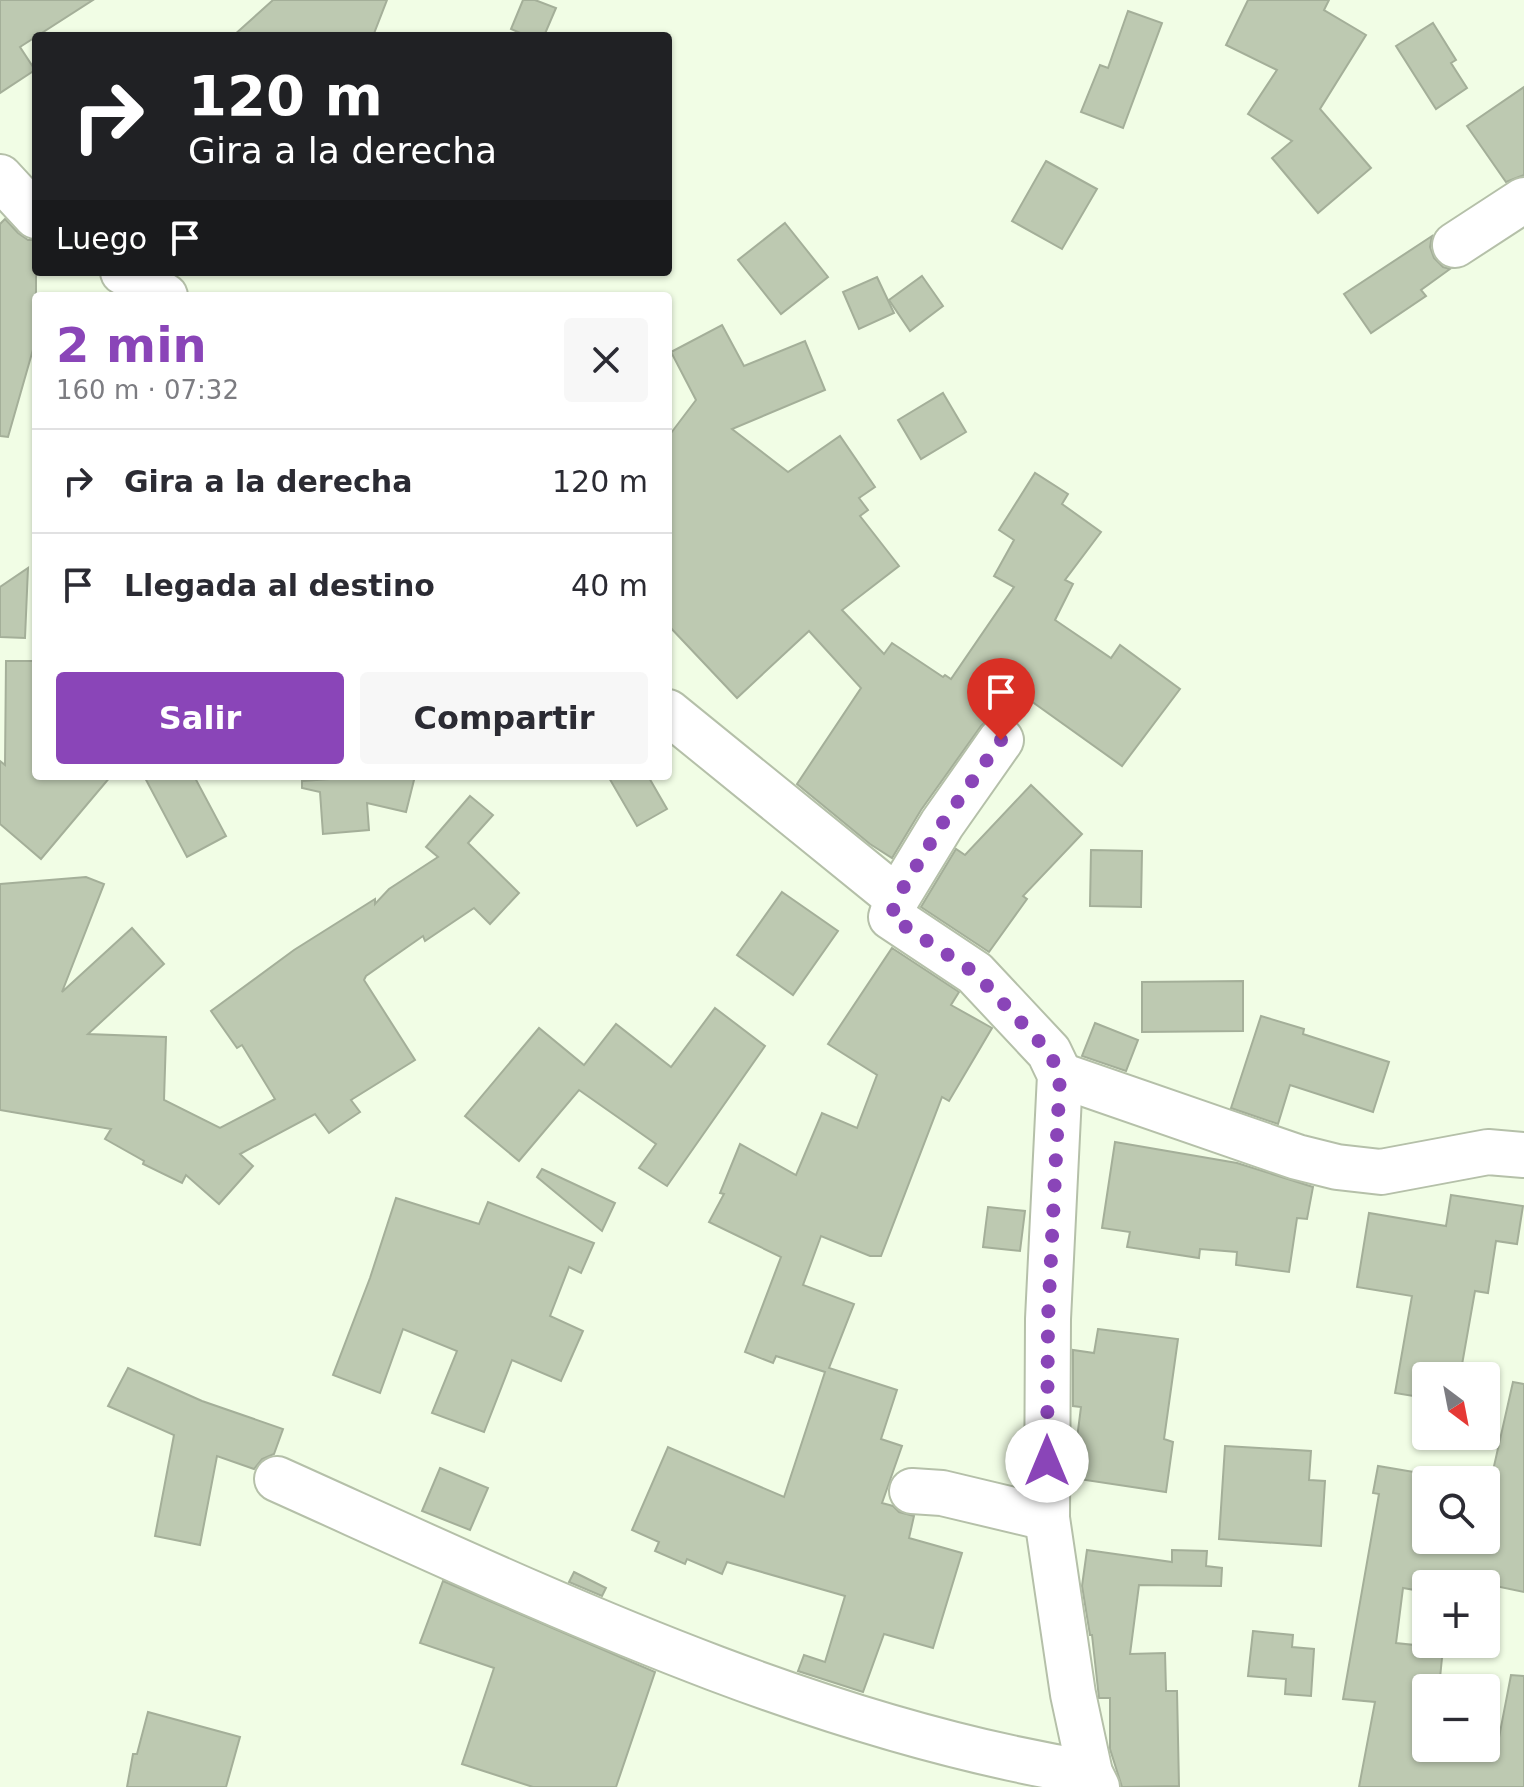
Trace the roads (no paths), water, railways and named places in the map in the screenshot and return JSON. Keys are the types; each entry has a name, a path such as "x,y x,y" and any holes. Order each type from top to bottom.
{"street":[{"path":"0,177 32,212"},
{"path":"1455,245 1524,200"},
{"path":"130,276 158,292"},
{"path":"672,715 897,898"},
{"path":"277,1479 625,1632 757,1684 889,1725 1093,1780 1073,1694 1047,1518 1048,1319 1060,1075 1049,1052 975,973 891,917 897,898 942,824 1001,740"},
{"path":"1060,1075 1297,1157 1337,1167 1381,1172 1488,1152 1524,1155"},
{"path":"912,1491 942,1493 1047,1518"}]}
